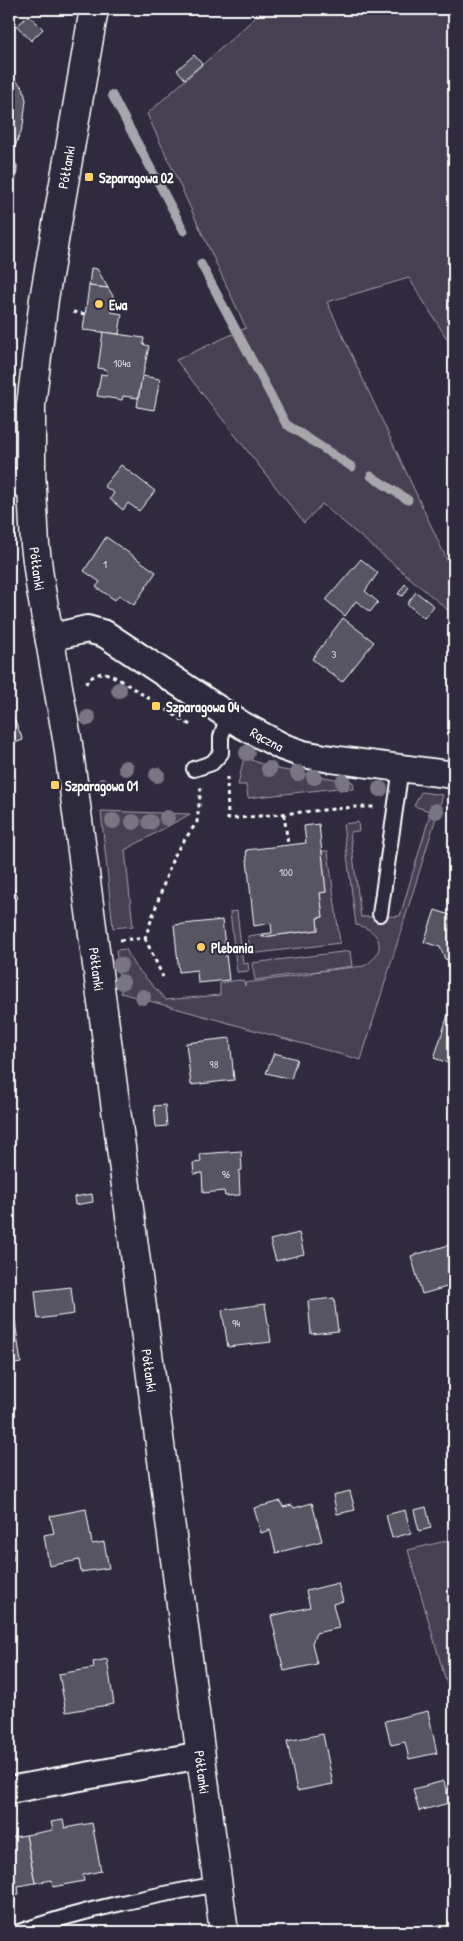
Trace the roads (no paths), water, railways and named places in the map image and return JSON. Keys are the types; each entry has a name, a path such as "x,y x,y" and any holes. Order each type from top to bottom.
{"street":[{"name":"Półłanki","path":"94,9 44,299 20,483 37,564 64,714 224,1932"},
{"name":"Rączna","path":"49,638 88,629 105,634 261,736 303,754 454,775"},
{"path":"9,1790 200,1755"}],"lane":[{"path":"194,769 212,763 221,753 221,737 228,715"},
{"path":"380,914 401,768"},
{"path":"20,1932 88,1912 218,1884"}],"waterway":[{"path":"112,95 184,231"},
{"path":"201,264 286,424 352,467"},
{"path":"371,476 408,500"}],"place":[{"name":"Szparagowa 02","path":"89,177"},
{"name":"Ewa","path":"99,304"},
{"name":"Szparagowa 04","path":"156,706"},
{"name":"Szparagowa 01","path":"55,785"},
{"name":"Plebania","path":"201,947"}]}
